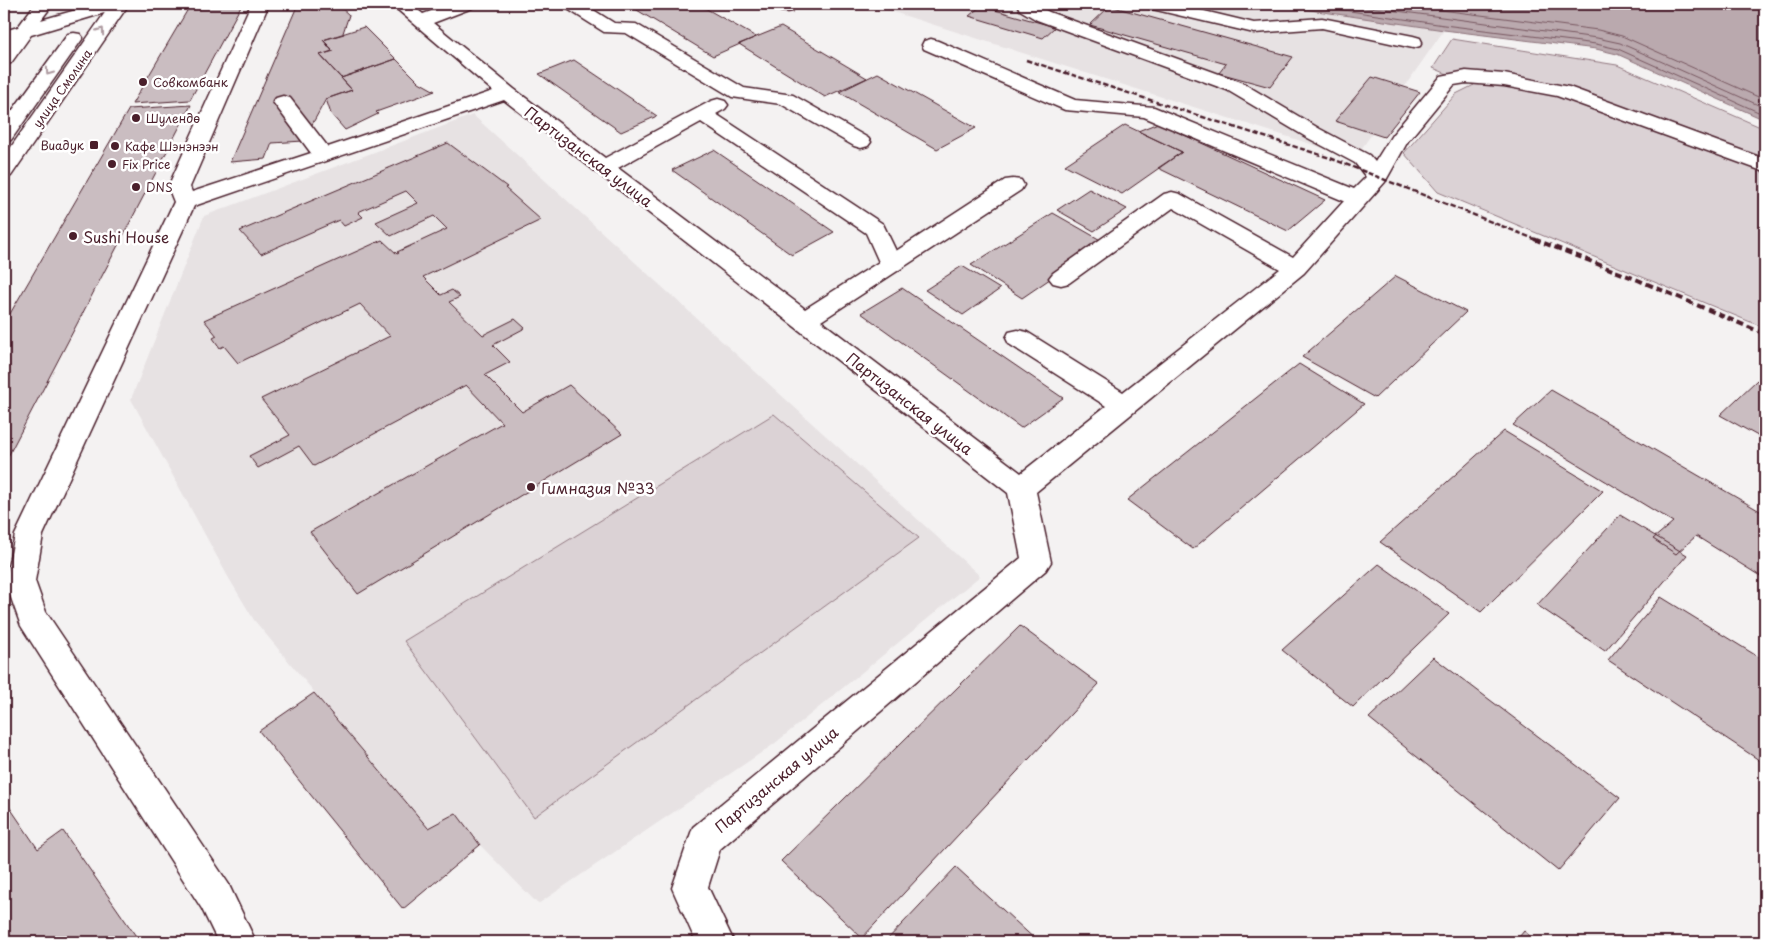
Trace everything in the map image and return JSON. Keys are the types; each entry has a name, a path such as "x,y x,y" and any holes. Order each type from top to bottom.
{"street":[{"path":"4,59 44,4"},
{"path":"4,37 95,7 116,4"},
{"name":"улица Смолина","path":"4,172 120,4"},
{"path":"228,938 215,896 32,617 20,581 29,535 185,202 179,186 260,4"},
{"name":"Партизанская улица","path":"400,4 507,93 1021,488 1036,562 705,839 690,888 714,942"},
{"path":"421,21 466,4"},
{"path":"572,4 610,28 630,28 739,93 786,99 861,142"},
{"path":"1026,4 1026,6 1044,16 1234,86 1313,133 1362,159 1377,177"},
{"path":"1154,4 1254,28 1322,23 1413,42"},
{"path":"4,136 95,7"},
{"path":"931,45 1072,106 1146,111 1358,199"},
{"path":"1021,488 1296,268 1377,177 1399,139 1448,80 1466,77 1504,80 1562,91 1765,166"},
{"path":"185,202 507,93"},
{"path":"603,167 739,93"},
{"path":"283,102 323,155"},
{"path":"702,114 875,229 891,264"},
{"path":"804,321 1013,185"},
{"path":"1061,278 1172,199 1296,268"},
{"path":"1018,338 1124,405"}],"shaded area":[{"path":"868,4 1270,4 1444,30 1355,158"},
{"path":"1452,39 1617,65 1765,129 1765,328 1438,192 1404,153 1456,94 1474,85 1433,68"},
{"name":"Гимназия №33","path":"473,115 980,576 774,744 538,904 480,845 456,813 428,828 254,620 227,575 131,399 204,216"},
{"path":"774,414 919,538 534,817 404,641"}],"water":[{"path":"1270,4 1765,4 1765,120 1617,54 1596,49 1444,30"}],"building":[{"path":"191,4 242,4 190,100 132,104"},
{"path":"298,4 337,4 349,15 344,34 323,40 332,51 320,55 352,90 326,99 303,141 272,143 266,159 230,162"},
{"path":"627,4 698,4 756,37 713,56"},
{"path":"981,6 1055,27 1043,38 969,16"},
{"path":"1110,6 1293,57 1270,87 1219,73 1226,64 1090,25"},
{"path":"364,27 396,59 341,78 320,55 334,51 323,40"},
{"path":"781,27 867,78 825,97 739,44"},
{"path":"396,59 419,82 435,91 376,112 378,114 345,130 331,114 326,99 352,90 341,78"},
{"path":"574,60 657,116 621,132 539,74"},
{"path":"878,73 976,128 937,149 839,92"},
{"path":"1372,77 1420,92 1384,137 1335,121"},
{"path":"191,105 4,464 4,324 129,109"},
{"path":"1158,123 1325,200 1288,231 1158,168 1182,152 1138,131"},
{"path":"1125,125 1182,152 1122,194 1065,165"},
{"path":"448,143 507,187 505,188 541,220 423,277 441,295 452,290 460,297 449,302 483,335 515,319 525,328 493,345 510,362 485,375 522,412 569,385 622,434 358,594 310,532 502,423 466,385 314,466 299,446 258,468 249,456 290,435 261,399 390,336 360,304 238,363 224,346 220,348 213,338 217,336 204,320 382,240 397,254 399,253 397,252 447,229 434,216 391,236 376,222 418,203 406,191 358,212 363,217 344,226 339,220 261,254 240,231"},
{"path":"714,150 834,232 792,255 672,170"},
{"path":"1089,189 1127,209 1094,231 1057,210"},
{"path":"1053,213 1104,242 1022,298 971,265"},
{"path":"962,266 1000,289 963,315 925,290"},
{"path":"1396,276 1466,312 1375,398 1302,357"},
{"path":"902,288 1063,398 1021,428 861,313"},
{"path":"1299,364 1364,404 1193,549 1127,500"},
{"path":"1757,380 1765,384 1765,440 1720,415"},
{"path":"1551,390 1765,514 1765,579 1696,536 1676,554 1653,539 1673,522 1513,425"},
{"path":"1504,431 1603,491 1481,612 1380,542"},
{"path":"1620,515 1687,555 1605,651 1537,605"},
{"path":"1379,564 1449,614 1353,707 1282,650"},
{"path":"1661,597 1765,661 1765,764 1608,660"},
{"path":"1020,626 1099,684 862,938 781,861"},
{"path":"1433,657 1620,798 1558,871 1369,718"},
{"path":"314,693 428,828 456,813 480,845 403,909 259,731"},
{"path":"4,799 38,849 63,831 140,942 13,942 4,928"},
{"path":"956,867 1038,942 885,942"},
{"path":"4,928 13,942 4,942"},
{"path":"1524,931 1537,942 1515,942"}],"railway":[{"path":"1026,60 1330,158 1537,240"},
{"path":"1534,239 1638,280 1765,334"}],"place":[{"name":"Совкомбанк","path":"143,82"},
{"name":"Шулендө","path":"136,118"},
{"name":"Виадук","path":"94,145"},
{"name":"Кафе Шэнэнээн","path":"115,146"},
{"name":"Fix Price","path":"112,164"},
{"name":"DNS","path":"136,187"},
{"name":"Sushi House","path":"73,236"},
{"name":"Гимназия №33","path":"531,487"}]}
